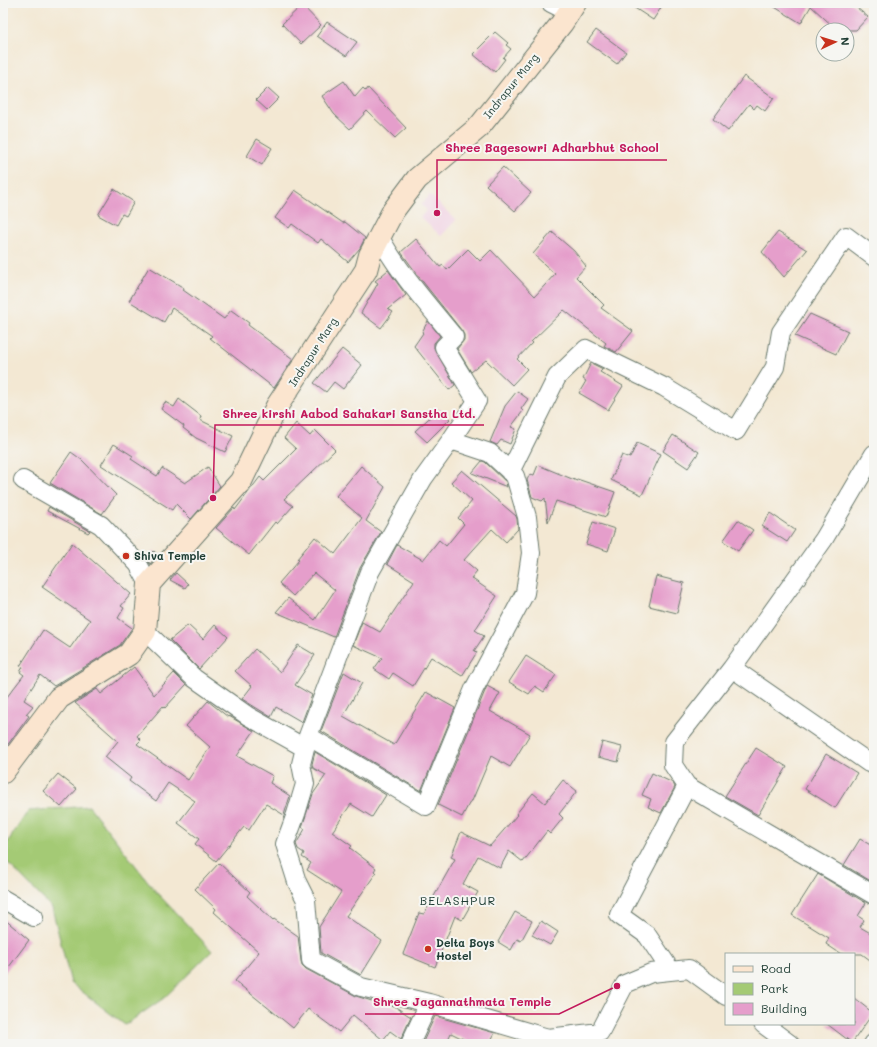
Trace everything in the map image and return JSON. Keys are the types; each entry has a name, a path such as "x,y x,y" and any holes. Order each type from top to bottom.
{"street":[{"name":"Indrapur Marg","path":"149,584 241,481 277,406 366,270 370,255 393,211 417,178 479,127 565,6"},
{"path":"379,236 418,294 454,337 444,347 477,400 423,479 370,572 307,742 301,764 305,784 285,844 297,882 306,900 311,960 361,987 430,1003 548,1038 600,1032 625,984 651,973 689,969 725,995"},
{"path":"510,472 557,377 586,349 664,387 736,431 775,367 781,332 846,236 874,257"},
{"path":"145,631 194,678 248,716 307,742 426,806 474,689 525,593 531,553 527,518 515,476 490,453 451,440"},
{"path":"874,454 824,539 732,668 674,742 673,765 687,786 874,895"},
{"path":"3,772 59,698 129,654 145,631 149,584 138,564 101,525 23,480"},
{"path":"732,668 874,765"},
{"path":"671,971 646,935 619,915 687,786"},
{"path":"3,899 34,917"},
{"path":"410,1044 430,1003"},
{"path":"764,1025 790,1044"}],"shaded area":[{"path":"430,195 456,220 441,236 420,217 427,210 421,205"}],"green space":[{"path":"89,806 157,893 212,951 164,998 125,1025 71,983 52,908 3,858 3,849 28,811"}],"building":[{"path":"627,3 664,3 653,20"},
{"path":"768,3 851,3 868,17 855,30 855,22 828,22 811,6 801,23"},
{"path":"302,5 321,25 301,44 282,24"},
{"path":"327,22 357,42 346,56 317,36"},
{"path":"596,30 626,52 617,64 587,42"},
{"path":"495,32 508,43 506,45 511,49 503,58 505,59 495,72 473,54"},
{"path":"744,76 774,98 765,111 757,105 754,109 749,104 728,131 713,119"},
{"path":"344,81 355,97 363,88 366,91 368,88 406,128 395,138 367,111 350,129 334,114 322,96"},
{"path":"268,88 279,98 267,110 256,100"},
{"path":"257,139 272,148 262,165 247,156"},
{"path":"503,167 531,193 515,211 486,185"},
{"path":"114,189 134,202 126,216 122,214 116,225 98,215"},
{"path":"295,190 343,223 345,222 365,238 360,248 348,262 321,239 318,243 292,224 289,228 275,218"},
{"path":"552,232 574,251 586,266 576,277 604,305 601,308 633,331 616,352 604,346 606,343 564,310 531,342 532,343 517,359 527,369 512,385 486,360 471,372 457,349 464,340 462,331 401,252 416,239 440,267 443,265 447,270 468,249 480,261 491,250 535,296 555,274 533,254"},
{"path":"778,232 807,250 784,277 762,252"},
{"path":"149,267 184,288 183,290 224,319 231,310 249,323 248,325 293,359 274,388 210,338 212,336 172,308 164,322 129,301"},
{"path":"388,270 406,295 388,309 393,312 381,328 361,313 378,283 375,281"},
{"path":"810,314 848,331 836,354 795,336"},
{"path":"428,321 440,336 434,343 434,348 455,385 449,390 414,346 423,333 422,332"},
{"path":"342,349 362,365 343,389 334,382 326,392 314,383"},
{"path":"591,363 603,369 600,372 623,386 608,410 579,393 586,381 583,379"},
{"path":"517,391 528,399 521,409 523,411 511,427 516,429 510,444 501,440 497,445 490,442 505,406"},
{"path":"179,399 201,416 200,420 233,436 225,452 196,438 183,428 184,426 161,409 165,402 174,407"},
{"path":"439,409 450,419 427,442 415,431"},
{"path":"296,423 310,436 315,430 335,450 284,499 293,506 277,524 275,522 249,555 216,528 234,508 235,510 260,477 264,481 296,449 284,438"},
{"path":"673,435 699,452 688,468 663,451"},
{"path":"637,443 661,454 642,495 611,480 622,455 630,458"},
{"path":"114,444 133,456 131,459 157,476 162,468 185,483 208,467 220,486 191,519 176,504 172,510 101,465"},
{"path":"71,452 82,460 116,495 102,514 50,483"},
{"path":"482,461 485,462 506,482 507,487 472,473"},
{"path":"538,465 577,481 577,479 615,492 606,517 556,501 548,522 545,498 542,501 532,497 527,480 530,474 534,475"},
{"path":"361,466 385,487 366,521 381,532 360,568 334,637 276,612 288,598 315,620 335,590 314,573 293,596 279,583 299,560 297,559 315,537 335,554 362,518 336,496"},
{"path":"462,470 516,516 518,529 506,542 492,529 464,560 477,571 471,578 497,596 475,630 484,636 474,651 477,652 462,676 431,657 413,686 393,673 389,679 374,669 382,658 353,645 362,622 380,632 414,581 387,564 397,545 423,560 439,540 446,546 464,524 458,518 472,501 451,482"},
{"path":"49,507 90,531 88,533 47,511"},
{"path":"770,513 795,530 787,542 762,526"},
{"path":"738,520 753,530 738,551 723,541"},
{"path":"593,522 615,529 608,551 586,544"},
{"path":"72,543 131,594 121,606 124,608 118,618 132,628 120,645 54,686 40,675 24,700 33,706 26,714 29,716 3,751 3,702 24,675 20,672 23,667 20,666 43,630 70,648 90,620 42,587"},
{"path":"154,551 158,555 150,564 147,559"},
{"path":"176,573 188,584 185,588 170,580"},
{"path":"656,576 684,583 677,613 649,606"},
{"path":"188,625 203,639 215,625 228,637 199,669 170,640"},
{"path":"298,645 315,655 295,685 312,695 302,722 276,707 271,717 242,699 252,686 235,671 255,649 280,672"},
{"path":"526,656 556,675 544,692 535,686 529,694 509,682"},
{"path":"134,667 154,695 174,673 186,685 165,708 163,706 137,736 141,740 137,744 188,780 210,747 186,726 208,701 228,717 229,716 254,731 237,756 273,776 270,783 290,796 284,815 266,804 249,830 244,827 216,861 195,844 199,839 178,823 195,801 168,783 156,801 129,781 131,778 105,757 118,741 75,703 97,689 101,694"},
{"path":"344,672 362,683 343,716 394,745 426,692 455,708 421,791 321,731"},
{"path":"487,686 500,693 490,711 530,734 510,767 491,756 472,801 471,800 462,817 438,805"},
{"path":"602,742 622,747 618,762 598,757"},
{"path":"756,748 787,767 758,815 725,796"},
{"path":"315,752 386,795 372,817 351,804 332,832 352,846 350,848 376,868 374,871 376,873 346,916 382,941 361,975 321,953 319,927 341,892 307,870 311,863 302,857 304,853 298,849 296,844 305,829 302,827 313,794 326,775 313,768 312,764"},
{"path":"826,754 857,773 835,808 805,789"},
{"path":"652,773 673,783 675,787 661,813 648,807 651,799 642,795"},
{"path":"58,774 77,789 61,807 43,791"},
{"path":"563,780 577,791 559,814 563,818 550,834 547,831 523,862 509,851 500,868 478,856 463,884 478,892 462,920 455,916 435,967 403,954 419,913 424,914 455,859 451,857 461,832 490,846 517,815 516,814 533,793 545,803"},
{"path":"860,839 874,847 874,883 844,865"},
{"path":"219,863 250,892 247,896 273,920 274,919 298,936 301,961 302,965 306,969 356,996 394,1006 411,1017 401,1039 390,1031 383,1040 353,1015 339,1032 308,1009 293,1028 235,981 259,952 214,912 216,909 195,889"},
{"path":"818,874 866,903 858,916 864,920 860,927 874,935 874,963 862,954 840,953 826,944 829,938 792,915"},
{"path":"515,912 532,921 521,941 517,939 511,950 498,942"},
{"path":"3,918 29,940 3,975"},
{"path":"541,921 558,932 550,945 532,935"},
{"path":"855,999 873,1013 852,1043 828,1025 855,1025"},
{"path":"435,1016 495,1033 489,1044 473,1044 451,1033 446,1044 422,1044"}],"place":[{"name":"Shree Bagesowri Adharbhut School","path":"437,213"},
{"name":"Shree kirshi Aabod Sahakari Sanstha Ltd.","path":"213,498"},
{"name":"Shiva Temple","path":"126,556"},
{"name":"Delta Boys Hostel","path":"428,949"},
{"name":"Shree Jagannathmata Temple","path":"617,986"}],"district":[{"name":"BELASHPUR","path":"458,901"}]}
